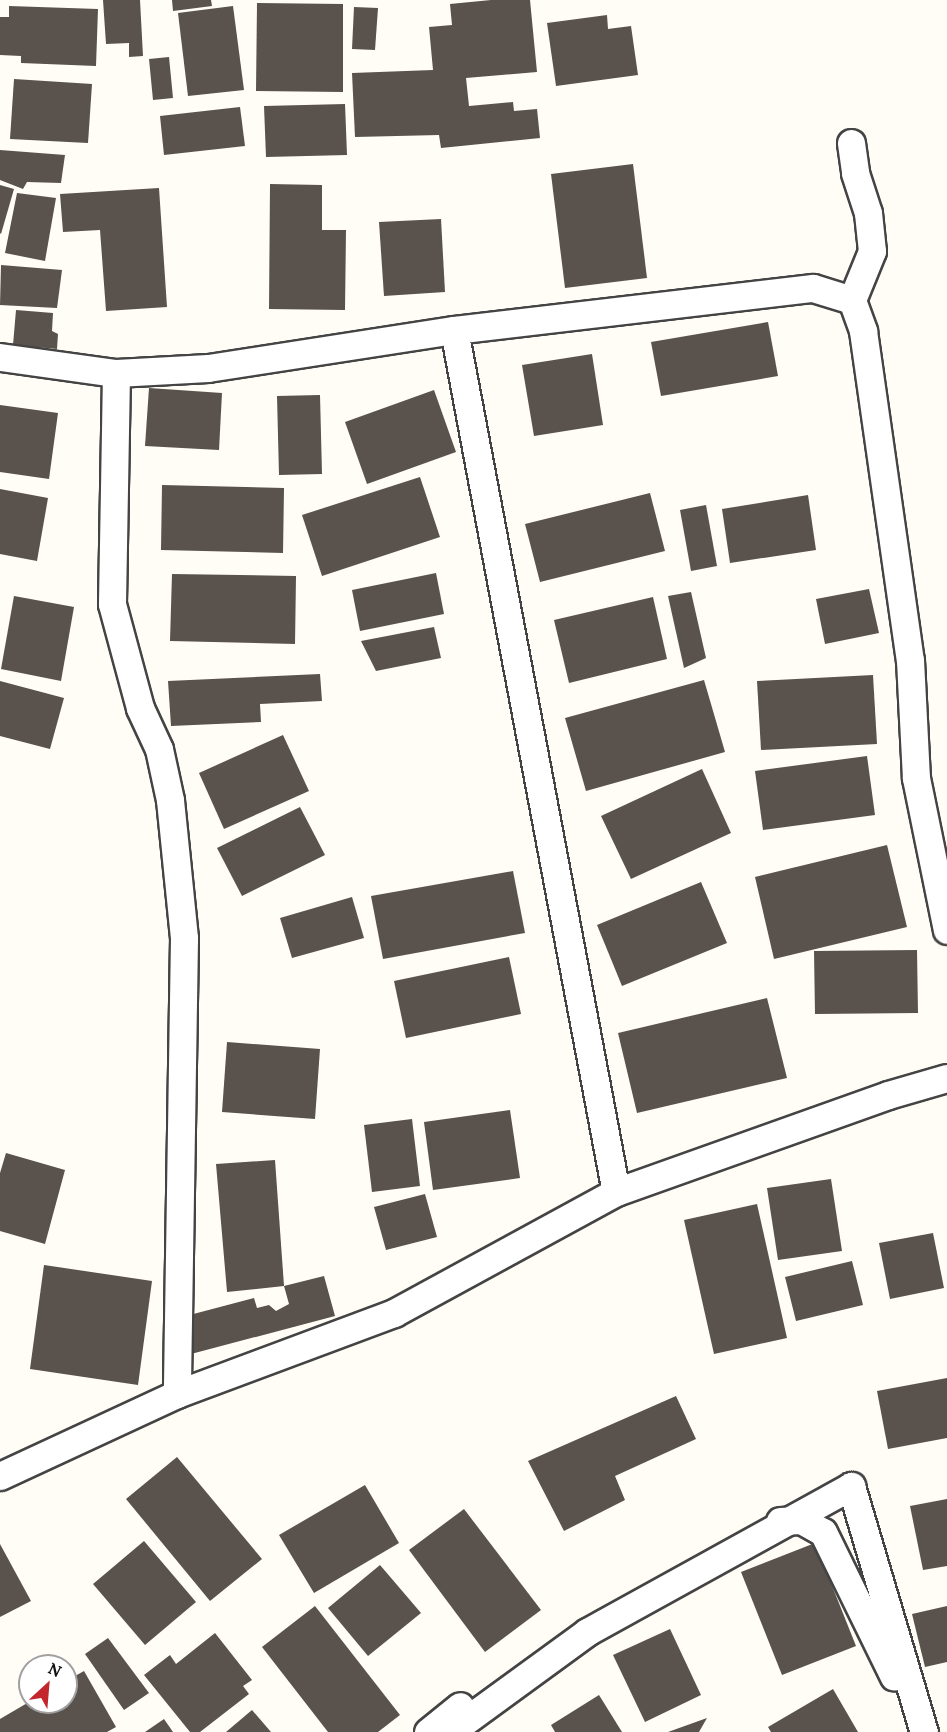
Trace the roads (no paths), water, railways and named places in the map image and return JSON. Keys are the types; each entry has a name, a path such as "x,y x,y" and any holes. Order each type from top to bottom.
{"street":[{"path":"851,143 855,173 868,213 872,251 852,300 863,332 910,660 916,778 947,930"},
{"path":"0,357 116,373 208,368 454,330 813,288 852,300"},
{"path":"454,330 616,1192"},
{"path":"116,373 112,604 140,708 159,749 170,800 184,938 177,1394"},
{"path":"0,1476 177,1394 394,1314 616,1192 888,1095 947,1078"},
{"path":"450,1732 587,1632 851,1486 922,1732"},
{"path":"428,1732 483,1687 634,1592 773,1521 801,1520 823,1532 922,1732"}]}
